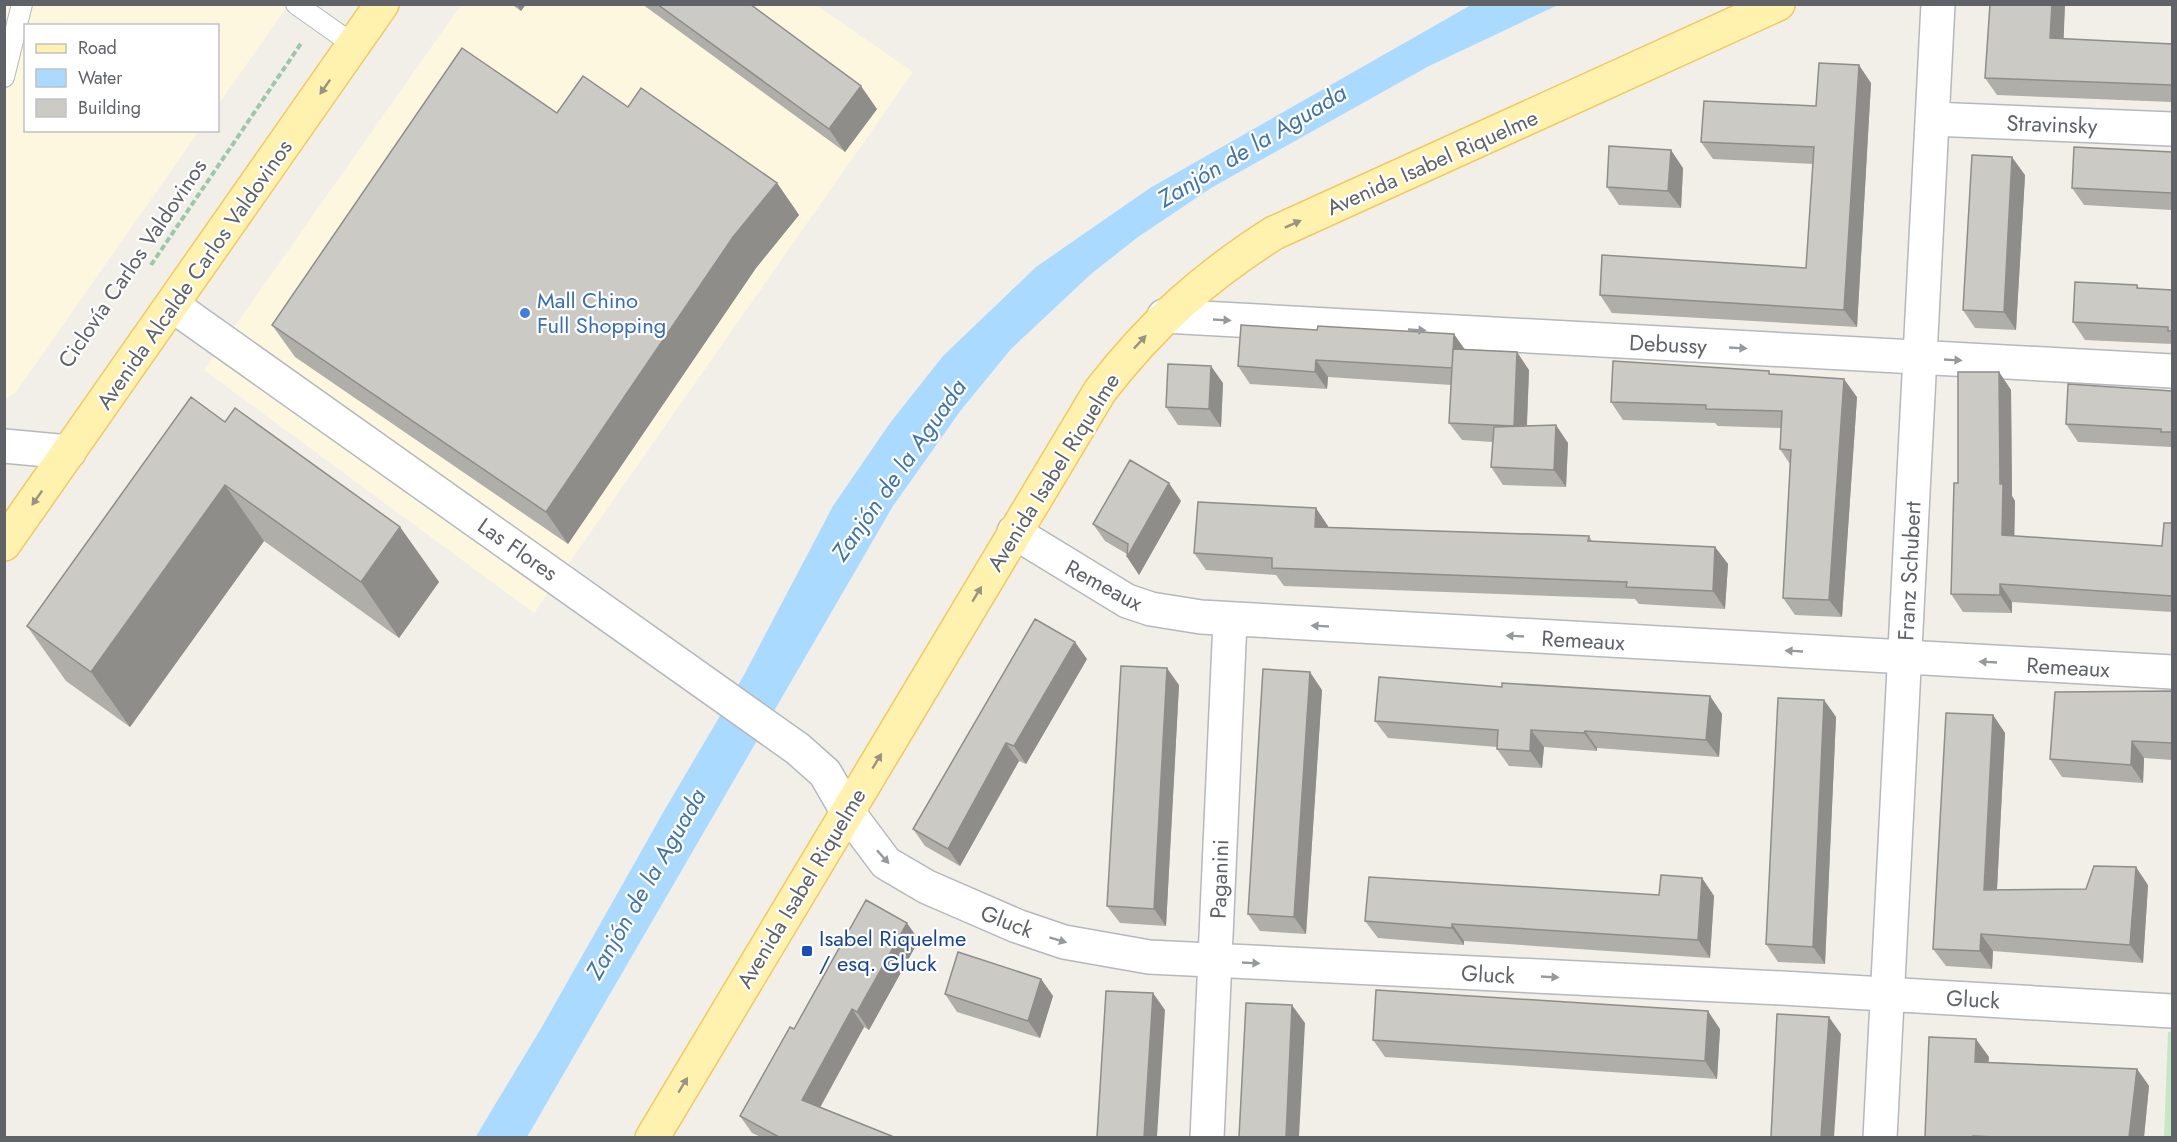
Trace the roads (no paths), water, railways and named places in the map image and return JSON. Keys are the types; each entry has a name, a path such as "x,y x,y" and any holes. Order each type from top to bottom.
{"main road":[{"name":"Avenida Alcalde Carlos Valdovinos","path":"4,544 382,4"},
{"name":"Avenida Isabel Riquelme","path":"654,1137 1100,391 1130,352 1164,316 1198,285 1274,233 1779,4"}],"street":[{"name":"Franz Schubert","path":"1880,1137 1938,4"},
{"name":"Stravinsky","path":"1932,119 2172,129"},
{"name":"Las Flores","path":"172,305 798,748 825,773 847,811"},
{"name":"Debussy","path":"1164,316 2172,371"},
{"path":"4,446 69,452"},
{"name":"Remeaux","path":"1014,532 1127,601 1152,609 1230,621 2172,672"},
{"name":"Paganini","path":"1207,1137 1230,621"},
{"name":"Gluck","path":"847,811 886,863 927,887 975,909 1064,942 1149,957 1887,994 2172,1011"}],"lane":[{"path":"4,77 22,4"},
{"path":"296,4 354,45"}],"water":[{"name":"Zanjón de la Aguada","path":"1471,5 1558,5 1429,66 1211,188 1138,237 1091,274 1011,349 961,410 893,506 527,1137 475,1138 543,1025 744,675 833,506 890,423 943,356 1036,267 1150,188"}],"place":[{"name":"Mall Chino Full Shopping","path":"525,313"},
{"name":"Isabel Riquelme / esq. Gluck","path":"807,951"}]}
